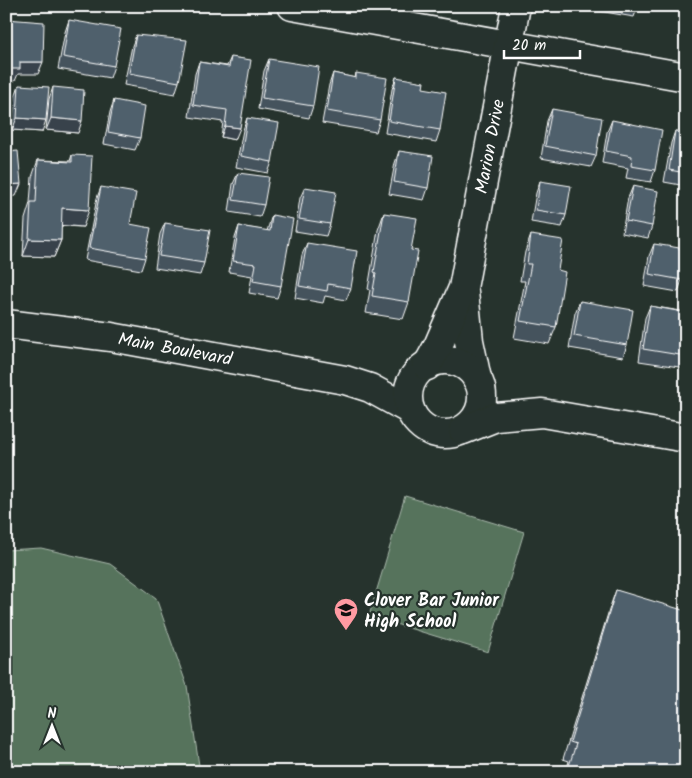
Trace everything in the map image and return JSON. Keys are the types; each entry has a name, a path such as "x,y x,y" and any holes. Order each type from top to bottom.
{"street":[{"path":"292,6 686,77"},
{"name":"Marion Drive","path":"426,366 438,346 463,288 516,6"},
{"name":"Marion Drive","path":"463,288 469,341 478,380"},
{"name":"Main Boulevard","path":"6,324 111,337 345,380 370,388 410,410 415,419 432,432 442,435 464,430 496,417 542,414 686,438"},
{"name":"Main Boulevard","path":"345,380 408,373 445,360 465,366 495,394 542,414"},
{"path":"410,410 408,397 410,386 416,374 426,366"},
{"path":"464,430 472,423 481,403 482,392 478,380"}],"green space":[{"path":"405,496 524,532 488,652 369,616"},
{"path":"41,548 110,564 156,598 187,686 200,772 6,772 6,550"}],"building":[{"path":"6,19 44,22 43,62 20,62 20,69 6,69"},
{"path":"69,20 121,29 114,66 63,57"},
{"path":"136,35 187,40 179,82 129,73"},
{"path":"231,57 251,60 240,128 225,126 227,110 193,105 199,62 229,67"},
{"path":"269,59 319,67 313,106 262,98"},
{"path":"333,73 356,78 356,73 387,78 380,120 327,111"},
{"path":"396,77 424,82 423,88 446,92 440,130 389,121"},
{"path":"19,85 49,87 46,120 17,118"},
{"path":"53,87 84,90 82,121 51,118"},
{"path":"114,100 145,106 140,138 108,132"},
{"path":"552,109 602,118 596,156 545,146"},
{"path":"247,118 279,123 272,162 241,156"},
{"path":"612,120 662,130 655,170 631,166 632,156 606,151"},
{"path":"675,131 686,132 686,173 669,170"},
{"path":"18,151 21,184 6,185 6,152"},
{"path":"399,151 433,156 428,188 394,182"},
{"path":"72,155 92,156 89,210 62,208 61,240 29,239 31,202 36,202 38,160 72,162"},
{"path":"238,173 269,177 264,205 233,200"},
{"path":"540,181 571,186 566,215 536,210"},
{"path":"633,186 658,191 652,226 626,221"},
{"path":"101,187 136,193 130,224 151,228 145,258 89,248"},
{"path":"305,187 336,192 330,224 299,219"},
{"path":"384,213 417,218 411,250 418,251 409,302 372,296"},
{"path":"272,215 293,219 281,286 253,281 256,264 233,261 239,226 270,231"},
{"path":"165,223 210,230 204,263 159,256"},
{"path":"531,235 563,240 558,270 565,272 556,327 520,321 531,264 527,264"},
{"path":"307,243 357,251 351,288 328,284 327,291 299,286"},
{"path":"654,244 686,249 682,280 649,274"},
{"path":"685,299 686,356 643,349 650,306 683,312"},
{"path":"580,301 633,310 627,345 574,336"},
{"path":"616,590 686,611 686,772 567,772 576,744 570,742"}],"place":[{"name":"Clover Bar Junior High School","path":"346,631"}]}
